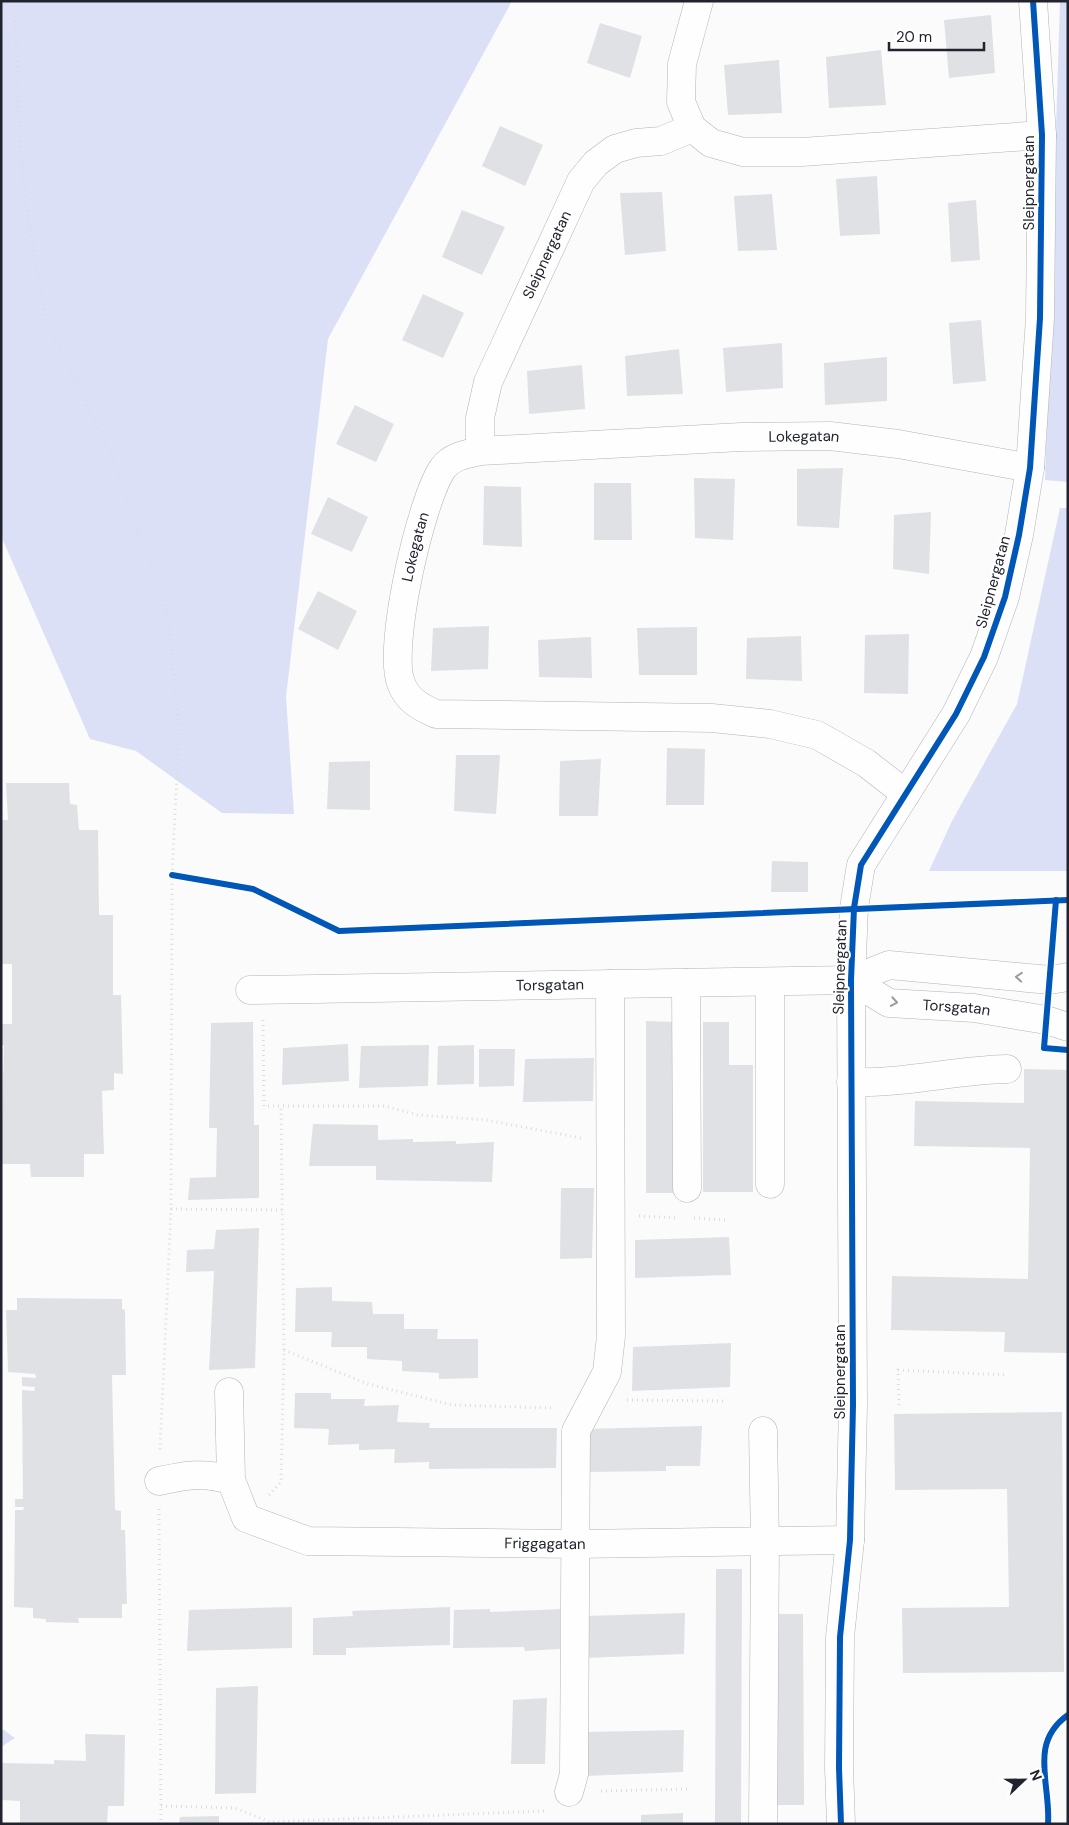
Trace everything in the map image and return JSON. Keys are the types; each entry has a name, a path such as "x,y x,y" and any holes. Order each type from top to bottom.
{"street":[{"name":"Sleipnergatan","path":"699,1 682,64 681,102 692,128 711,143 743,152 802,152 1042,135"},
{"name":"Sleipnergatan","path":"842,1824 839,1768 840,1637 850,1540 853,1405 850,1082 854,908 861,865 956,714 984,657 1005,597 1019,535 1030,468 1040,318 1042,135 1033,1"},
{"name":"Sleipnergatan","path":"480,451 480,418 488,382 581,181 596,163 614,149 636,143 661,141 692,128"},
{"name":"Lokegatan","path":"906,794 866,763 817,736 770,724 682,717 436,714 417,706 408,696 400,681 397,656 400,619 417,538 436,482 444,467 459,456 480,451 742,437 830,436 898,444 1030,468"},
{"name":"Torsgatan","path":"257,990 851,980 889,966 1050,980 1068,978"},
{"name":"Torsgatan","path":"851,980 889,1003 974,1008 1046,1020 1068,1027"},
{"path":"770,982 770,1184"},
{"path":"686,983 687,1188"},
{"path":"569,1792 574,1774 576,1431 607,1372 611,1336 610,984"},
{"path":"850,1082 870,1083 980,1070 1007,1069"},
{"path":"229,1392 231,1480 246,1518"},
{"path":"763,1431 765,1542 763,1824"},
{"path":"159,1481 195,1474 211,1474 231,1480"},
{"name":"Friggagatan","path":"246,1518 308,1541 576,1544 850,1540"}],"path":[{"path":"15,1 20,150 29,224 46,320 117,468 168,619 179,731 172,875 171,1209 159,1481 161,1824"},
{"path":"22,219 29,224"},
{"path":"172,875 181,876"},
{"path":"257,990 264,1106 385,1106 418,1115 486,1120 585,1139"},
{"path":"246,1518 281,1482 284,1350 281,1106"},
{"path":"171,1209 282,1210"},
{"path":"611,1215 679,1218"},
{"path":"689,1218 728,1220"},
{"path":"284,1350 368,1384 453,1405 568,1408 617,1399 726,1401"},
{"path":"899,1405 898,1370 1006,1375"},
{"path":"161,1806 235,1808 270,1822 546,1811 565,1792 689,1788"}],"shaded area":[{"path":"1,1 512,1 328,339 286,697 294,814 222,813 136,751 90,739 1,536"},
{"path":"1060,1 1068,1 1068,482 1045,480"},
{"path":"1060,508 1068,508 1068,871 929,871 952,821 1017,704"},
{"path":"1,1728 15,1738 1,1747"}],"building":[{"path":"991,15 995,73 949,78 944,20"},
{"path":"600,23 642,36 630,78 587,63"},
{"path":"881,50 886,105 829,108 826,57"},
{"path":"779,60 782,113 728,115 724,65"},
{"path":"500,126 543,145 525,186 482,166"},
{"path":"877,176 880,234 840,236 836,179"},
{"path":"662,192 666,251 625,255 620,193"},
{"path":"772,194 777,250 738,251 734,196"},
{"path":"976,200 980,260 951,262 948,203"},
{"path":"462,210 505,227 482,275 442,257"},
{"path":"423,294 464,313 443,358 402,340"},
{"path":"981,320 986,381 953,384 949,323"},
{"path":"782,343 783,388 726,392 723,348"},
{"path":"679,349 683,394 627,396 625,356"},
{"path":"887,357 887,401 825,405 824,363"},
{"path":"582,365 585,409 529,414 527,371"},
{"path":"355,405 394,424 376,462 336,444"},
{"path":"843,468 839,528 797,526 797,469"},
{"path":"694,478 735,479 733,540 695,538"},
{"path":"594,483 631,483 632,540 594,540"},
{"path":"484,486 521,487 522,547 483,545"},
{"path":"328,497 368,517 352,552 311,534"},
{"path":"931,512 929,574 893,569 894,515"},
{"path":"318,591 357,611 338,650 298,629"},
{"path":"489,626 488,669 431,671 433,628"},
{"path":"697,627 697,675 639,675 637,628"},
{"path":"909,634 908,694 864,693 865,635"},
{"path":"801,636 802,681 746,679 747,638"},
{"path":"591,637 592,678 539,677 538,640"},
{"path":"667,748 705,749 704,805 666,805"},
{"path":"456,755 500,755 496,814 454,811"},
{"path":"601,759 598,816 559,816 560,761"},
{"path":"370,761 370,810 327,809 329,762"},
{"path":"6,783 69,783 70,804 77,805 79,830 98,830 99,915 113,915 113,995 121,995 123,1074 114,1073 114,1090 102,1091 104,1154 84,1154 84,1177 31,1177 30,1164 1,1164 4,1045 1,1045 1,1024 12,1024 12,964 1,964 1,820 8,820"},
{"path":"772,861 808,862 808,892 771,892"},
{"path":"646,1021 674,1022 673,1193 646,1193"},
{"path":"253,1022 254,1125 259,1125 259,1198 188,1200 190,1178 216,1177 217,1128 209,1128 211,1023"},
{"path":"703,1022 729,1022 729,1065 753,1065 753,1192 703,1192"},
{"path":"348,1044 349,1081 282,1085 283,1048"},
{"path":"429,1045 428,1086 359,1088 361,1046"},
{"path":"474,1045 474,1084 437,1085 438,1046"},
{"path":"479,1049 515,1049 514,1086 479,1087"},
{"path":"594,1058 593,1101 523,1102 525,1059"},
{"path":"1024,1069 1068,1070 1068,1353 1004,1352 1005,1332 891,1330 892,1276 1028,1279 1030,1148 914,1146 915,1101 1024,1103"},
{"path":"313,1124 378,1125 378,1140 413,1139 413,1142 456,1141 456,1144 494,1142 492,1182 376,1180 376,1166 309,1166"},
{"path":"561,1188 594,1188 592,1258 560,1259"},
{"path":"259,1228 255,1368 209,1370 214,1271 186,1272 187,1250 214,1249 216,1230"},
{"path":"729,1237 731,1275 635,1278 635,1240"},
{"path":"332,1287 332,1301 372,1302 373,1314 404,1314 404,1329 438,1329 437,1339 478,1339 478,1378 439,1379 439,1373 402,1371 402,1361 367,1359 367,1347 331,1347 332,1332 295,1332 296,1288"},
{"path":"17,1298 122,1299 122,1309 125,1310 126,1375 112,1375 115,1510 121,1511 121,1530 125,1530 127,1604 122,1604 122,1618 78,1618 79,1623 46,1622 46,1619 33,1618 33,1608 14,1607 15,1510 23,1510 24,1507 15,1507 15,1499 23,1499 22,1390 34,1391 35,1387 22,1386 22,1377 36,1378 35,1374 8,1372 6,1310 17,1310"},
{"path":"731,1343 730,1387 632,1391 633,1347"},
{"path":"295,1393 331,1393 331,1399 365,1399 364,1406 399,1405 397,1422 430,1423 429,1428 557,1428 556,1468 429,1469 429,1462 394,1463 395,1449 359,1450 359,1444 328,1445 329,1429 294,1428"},
{"path":"1062,1412 1064,1672 903,1673 902,1608 1009,1607 1007,1489 895,1490 894,1414"},
{"path":"702,1426 700,1466 666,1466 666,1471 585,1472 585,1429"},
{"path":"716,1569 742,1569 741,1824 715,1824"},
{"path":"292,1607 292,1648 187,1651 189,1610"},
{"path":"450,1607 450,1645 346,1648 346,1655 313,1655 313,1618 353,1616 352,1611"},
{"path":"490,1609 490,1612 560,1609 560,1649 525,1651 524,1647 453,1648 454,1610"},
{"path":"685,1613 684,1654 585,1658 586,1616"},
{"path":"778,1614 803,1614 804,1805 776,1805"},
{"path":"258,1686 256,1793 215,1794 216,1688"},
{"path":"547,1698 545,1764 511,1764 513,1700"},
{"path":"684,1730 683,1772 585,1776 586,1732"},
{"path":"85,1734 125,1735 124,1806 108,1806 107,1824 20,1824 20,1801 2,1800 1,1763 54,1764 54,1760 86,1761"},
{"path":"683,1813 683,1824 641,1824 641,1815"},
{"path":"219,1816 219,1824 179,1824 180,1817"}],"cycle path":[{"path":"841,1824 839,1768 840,1637 850,1540 853,1405 851,980 854,908 861,865 956,714 984,657 1005,597 1019,535 1030,468 1040,318 1042,135 1033,1"},
{"path":"172,875 253,889 339,931 1068,900"},
{"path":"1056,900 1044,1048 1068,1050"},
{"path":"1048,1824 1044,1765 1045,1751 1048,1738 1056,1726 1068,1715"}]}
